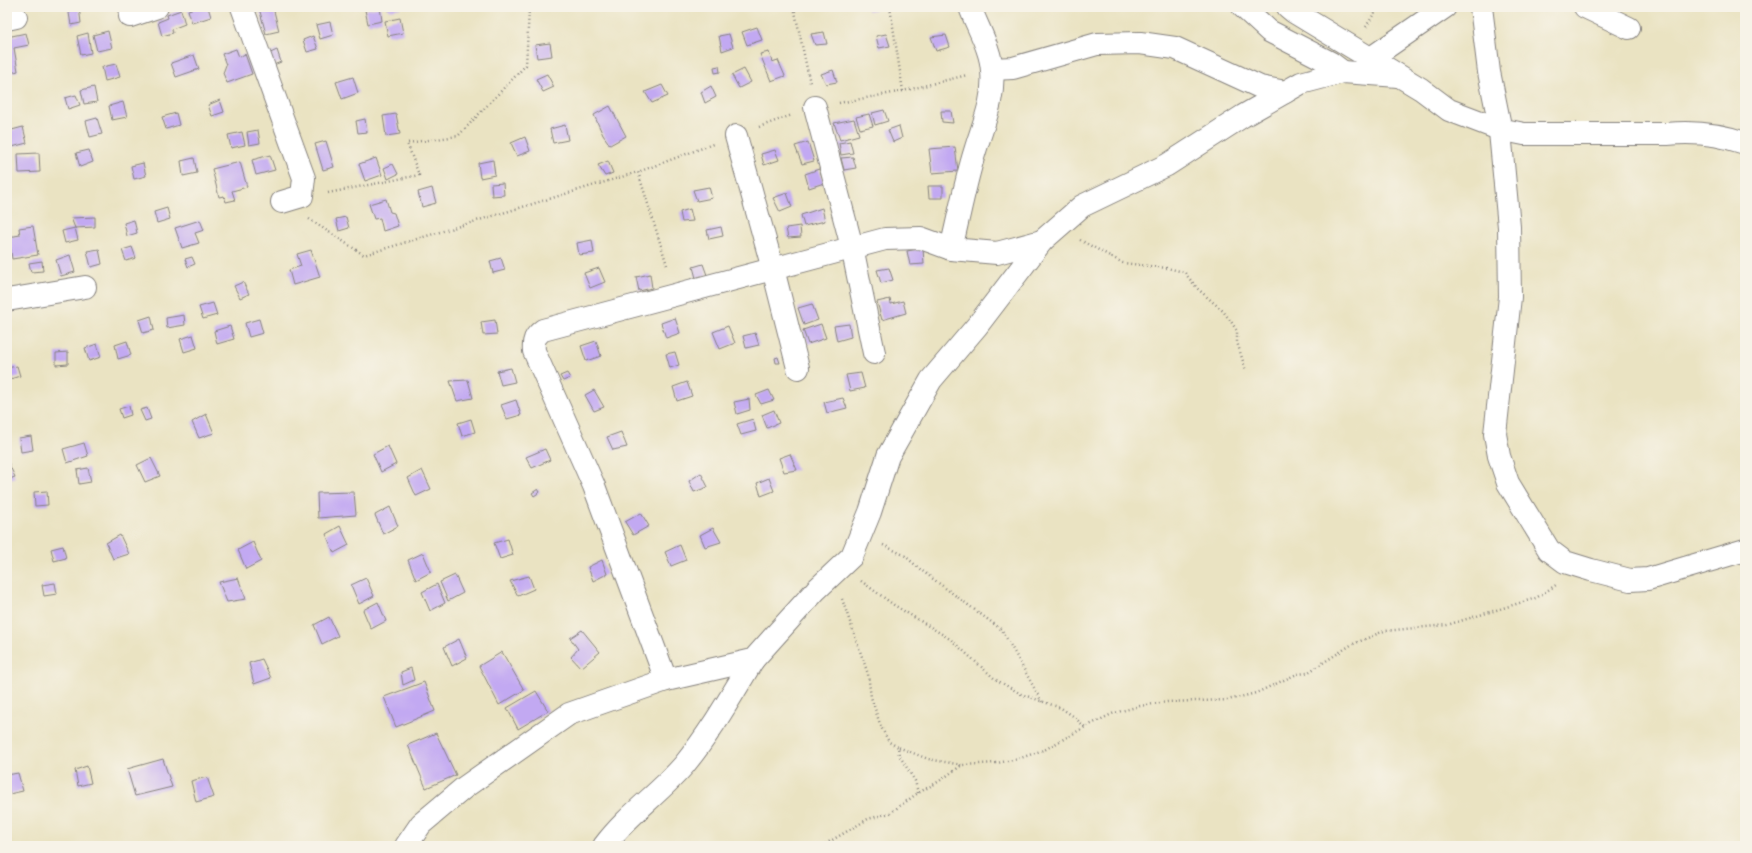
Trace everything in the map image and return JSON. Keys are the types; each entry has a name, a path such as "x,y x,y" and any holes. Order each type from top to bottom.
{"street":[{"path":"130,16 157,7"},
{"path":"242,7 304,178 302,196 282,202"},
{"path":"950,249 975,151 988,113 993,82 988,52 970,7"},
{"path":"1243,7 1269,31 1331,63 1343,72"},
{"path":"1288,7 1401,76 1449,110 1499,128 1524,134 1667,134 1688,132 1718,134 1745,143"},
{"path":"1371,58 1445,7"},
{"path":"1481,7 1499,128 1508,227 1510,297 1495,434 1496,446 1508,483 1549,550 1565,562 1571,564 1630,580 1648,579 1745,550"},
{"path":"1585,7 1630,28"},
{"path":"992,69 1013,68 1097,44 1140,43 1175,48 1260,87 1285,92"},
{"path":"604,846 615,832 682,766 704,740 753,660 837,570 852,556 870,512 888,456 931,380 977,326 1050,234 1082,206 1166,165 1243,116 1301,83 1343,72 1401,76"},
{"path":"815,107 852,247 874,354"},
{"path":"736,136 798,368"},
{"path":"666,680 594,486 534,351 533,343 536,336 543,330 885,239 921,238 950,249 997,253 1050,234"},
{"path":"7,300 85,287"},
{"path":"406,846 421,824 465,787 570,714 666,680 753,660"}],"path":[{"path":"320,194 419,175 407,143 458,136 526,64 529,10 532,7"},
{"path":"794,7 815,107"},
{"path":"890,7 904,91"},
{"path":"282,202 364,255 638,172 815,107 904,91 992,69"},
{"path":"638,172 667,265"},
{"path":"1050,234 1123,263 1167,268 1184,272 1232,323 1237,331 1237,342 1246,371"},
{"path":"861,535 904,555 921,570 1002,630 1042,702"},
{"path":"837,570 868,674 871,697 881,726 889,742 928,759 962,765 997,763 1018,759 1046,749 1084,727 1114,714 1140,706 1167,702 1228,700 1256,693 1297,674 1307,673 1351,645 1384,631 1447,625 1536,598 1554,587 1571,564"},
{"path":"837,570 950,639 995,679 1021,694 1062,708 1084,727"},
{"path":"898,747 899,755 915,781 918,793"},
{"path":"822,846 868,819 890,813 962,765"}],"building":[{"path":"68,7 79,7 81,23 71,25"},
{"path":"198,7 208,7 211,17 192,23 188,10"},
{"path":"273,7 279,31 266,34 259,8"},
{"path":"295,7 306,7 306,9 296,11"},
{"path":"380,7 382,21 368,24 365,10"},
{"path":"388,7 401,7 401,8 388,10"},
{"path":"867,7 878,7 878,9 868,11"},
{"path":"181,10 185,24 172,29 173,33 162,36 158,22 168,18 167,15"},
{"path":"400,18 403,33 388,36 385,21"},
{"path":"330,22 333,35 320,39 316,25"},
{"path":"757,27 762,40 747,45 742,32"},
{"path":"108,31 112,48 97,51 93,35"},
{"path":"824,32 827,44 815,45 811,34"},
{"path":"26,33 29,45 14,48 18,71 7,74 7,37"},
{"path":"88,33 91,53 81,55 77,36"},
{"path":"729,34 733,47 722,51 719,36"},
{"path":"886,34 890,46 879,48 876,36"},
{"path":"946,35 950,47 936,51 931,37"},
{"path":"313,36 318,49 307,52 303,40"},
{"path":"550,43 552,56 537,58 535,45"},
{"path":"236,49 239,57 245,54 252,74 227,83 223,73 226,65 222,54"},
{"path":"277,50 281,62 271,66 266,55"},
{"path":"769,52 772,62 778,60 785,76 771,81 760,54"},
{"path":"194,55 199,69 176,77 171,63"},
{"path":"116,64 120,77 105,81 102,67"},
{"path":"719,66 720,72 715,73 714,67"},
{"path":"744,69 751,82 739,88 732,75"},
{"path":"833,70 837,82 826,84 821,74"},
{"path":"547,74 554,87 543,92 536,79"},
{"path":"353,77 358,93 342,99 336,82"},
{"path":"662,85 668,96 652,103 645,92"},
{"path":"711,86 716,97 705,103 701,92"},
{"path":"94,87 97,102 84,104 81,90"},
{"path":"76,95 80,105 68,109 65,98"},
{"path":"220,100 224,112 212,116 208,105"},
{"path":"123,102 127,117 112,120 109,106"},
{"path":"610,106 626,136 610,145 603,135 594,115"},
{"path":"884,110 888,121 875,125 872,113"},
{"path":"941,111 951,111 953,123 942,122"},
{"path":"176,113 179,125 166,129 162,117"},
{"path":"396,114 400,134 386,136 383,116"},
{"path":"869,114 873,126 860,129 856,117"},
{"path":"97,118 102,134 90,137 86,121"},
{"path":"365,119 367,132 358,133 356,121"},
{"path":"854,119 859,135 840,140 834,123"},
{"path":"565,125 568,140 553,143 550,129"},
{"path":"899,126 902,138 893,142 888,130"},
{"path":"23,127 27,143 12,147 8,131"},
{"path":"258,130 260,143 249,145 247,132"},
{"path":"242,132 245,145 231,148 228,135"},
{"path":"525,137 530,151 517,156 511,143"},
{"path":"326,141 334,167 323,170 315,144"},
{"path":"850,141 853,153 841,155 839,143"},
{"path":"808,142 814,161 802,164 795,146"},
{"path":"955,147 958,171 932,173 929,149"},
{"path":"89,150 93,162 80,167 76,153"},
{"path":"775,150 779,160 764,165 761,154"},
{"path":"39,153 40,172 19,173 18,154"},
{"path":"270,155 275,170 256,175 252,160"},
{"path":"853,157 856,168 844,170 841,158"},
{"path":"194,158 197,173 183,176 181,161"},
{"path":"376,158 382,175 365,181 359,164"},
{"path":"493,160 495,175 480,178 478,163"},
{"path":"608,161 613,173 605,176 598,165"},
{"path":"240,162 247,187 232,191 235,200 226,202 224,196 219,197 212,169"},
{"path":"143,163 146,176 134,179 131,166"},
{"path":"393,164 398,174 388,179 384,168"},
{"path":"819,169 824,183 809,188 805,174"},
{"path":"503,183 504,195 492,196 491,184"},
{"path":"928,186 943,186 943,198 929,198"},
{"path":"709,187 712,198 697,201 693,190"},
{"path":"432,188 436,203 422,207 418,192"},
{"path":"787,193 792,207 780,212 773,198"},
{"path":"386,199 390,212 394,213 398,226 383,231 380,218 374,219 369,204"},
{"path":"167,208 170,219 157,223 154,212"},
{"path":"822,208 825,221 804,226 801,215"},
{"path":"690,209 693,221 682,222 680,212"},
{"path":"95,217 95,227 75,228 71,218"},
{"path":"346,217 349,228 339,231 336,219"},
{"path":"134,220 137,233 127,236 124,223"},
{"path":"200,220 204,230 195,233 199,243 182,248 175,228"},
{"path":"33,226 38,255 12,259 9,237 20,235 19,228"},
{"path":"800,226 801,237 788,238 786,228"},
{"path":"721,227 723,236 709,239 707,230"},
{"path":"75,228 78,240 65,243 62,231"},
{"path":"592,240 594,253 579,255 577,243"},
{"path":"132,247 136,258 126,261 122,250"},
{"path":"923,248 924,264 910,265 907,251"},
{"path":"99,249 102,264 91,267 87,251"},
{"path":"311,250 320,277 293,285 289,270 301,266 297,254"},
{"path":"70,255 75,272 61,276 56,260"},
{"path":"192,257 195,264 188,267 185,259"},
{"path":"501,258 505,270 493,273 490,261"},
{"path":"42,261 43,271 31,272 29,263"},
{"path":"703,264 707,275 696,278 693,267"},
{"path":"599,268 605,282 590,288 584,273"},
{"path":"889,268 893,280 881,283 877,270"},
{"path":"650,274 652,288 639,291 636,277"},
{"path":"243,282 249,294 240,298 234,286"},
{"path":"890,299 891,304 903,301 906,313 882,320 877,302"},
{"path":"213,303 217,315 203,319 199,307"},
{"path":"812,304 818,320 804,325 798,308"},
{"path":"184,315 185,325 167,328 166,318"},
{"path":"151,316 154,330 143,333 139,320"},
{"path":"675,318 680,333 666,338 661,323"},
{"path":"259,319 263,333 249,337 245,323"},
{"path":"495,320 497,334 483,335 481,322"},
{"path":"821,324 826,338 808,344 803,330"},
{"path":"849,324 851,337 837,341 834,326"},
{"path":"230,326 234,339 217,344 214,331"},
{"path":"728,326 735,343 720,349 713,332"},
{"path":"755,333 759,345 746,348 743,336"},
{"path":"193,335 197,348 184,352 180,339"},
{"path":"127,341 131,355 118,359 115,345"},
{"path":"596,341 601,356 586,361 581,346"},
{"path":"97,344 101,357 89,361 85,348"},
{"path":"68,352 68,364 56,365 56,353"},
{"path":"675,352 679,365 670,368 666,354"},
{"path":"778,357 780,363 776,363 775,358"},
{"path":"17,366 20,376 7,380 7,368"},
{"path":"511,368 515,382 501,385 497,371"},
{"path":"567,373 570,378 563,381 560,376"},
{"path":"861,373 865,388 850,391 846,375"},
{"path":"468,380 473,398 457,401 450,381"},
{"path":"687,382 692,396 677,401 673,387"},
{"path":"594,390 604,407 594,411 585,395"},
{"path":"769,390 774,400 761,404 756,395"},
{"path":"843,398 847,408 827,413 824,402"},
{"path":"749,399 750,410 737,414 734,402"},
{"path":"516,400 521,415 507,419 501,405"},
{"path":"129,406 131,415 122,418 119,409"},
{"path":"147,408 151,419 145,421 140,410"},
{"path":"774,410 779,423 767,428 762,415"},
{"path":"206,414 214,433 199,438 192,422"},
{"path":"471,419 475,432 462,436 458,423"},
{"path":"753,419 756,431 741,435 737,424"},
{"path":"621,432 627,447 613,450 607,437"},
{"path":"31,436 33,450 21,452 19,438"},
{"path":"84,443 88,456 67,463 63,449"},
{"path":"388,446 396,464 381,472 373,454"},
{"path":"545,449 550,460 532,468 526,457"},
{"path":"790,454 797,470 784,472 779,458"},
{"path":"151,458 160,476 145,482 137,465"},
{"path":"7,460 15,477 7,480"},
{"path":"88,468 91,482 79,484 77,470"},
{"path":"422,470 431,489 416,496 408,478"},
{"path":"701,473 708,487 694,492 689,481"},
{"path":"769,478 774,491 761,496 757,483"},
{"path":"538,489 540,492 534,496 532,493"},
{"path":"47,491 48,505 35,506 34,492"},
{"path":"354,492 356,515 318,518 317,493"},
{"path":"390,507 398,526 383,534 375,515"},
{"path":"641,513 649,526 633,535 625,522"},
{"path":"340,526 349,545 334,553 326,534"},
{"path":"713,528 721,542 705,547 700,535"},
{"path":"120,535 129,554 113,559 106,543"},
{"path":"508,539 513,555 500,559 494,543"},
{"path":"253,542 261,561 246,569 238,550"},
{"path":"680,545 686,560 671,566 665,552"},
{"path":"63,546 66,558 54,561 51,549"},
{"path":"423,553 431,572 416,580 408,560"},
{"path":"602,560 607,574 593,581 588,567"},
{"path":"455,575 463,593 448,601 440,582"},
{"path":"529,576 534,589 518,596 510,581"},
{"path":"238,578 246,599 227,602 219,582"},
{"path":"366,578 374,596 359,604 351,585"},
{"path":"55,583 57,594 44,596 42,585"},
{"path":"437,584 445,603 430,611 422,592"},
{"path":"378,602 386,621 371,629 363,610"},
{"path":"329,617 338,636 322,644 314,625"},
{"path":"582,630 600,652 581,668 571,657 578,649 570,638"},
{"path":"459,639 467,658 452,666 444,647"},
{"path":"502,652 524,690 499,705 479,666"},
{"path":"262,659 271,678 254,684 249,663"},
{"path":"411,668 414,680 403,685 401,672"},
{"path":"424,682 435,711 396,727 384,697"},
{"path":"536,691 548,711 518,729 507,708"},
{"path":"436,733 456,775 426,788 408,745"},
{"path":"163,759 172,787 135,796 127,769"},
{"path":"87,766 91,783 78,786 75,770"},
{"path":"18,773 23,791 9,794 7,775"},
{"path":"207,777 214,797 196,802 191,781"}]}
